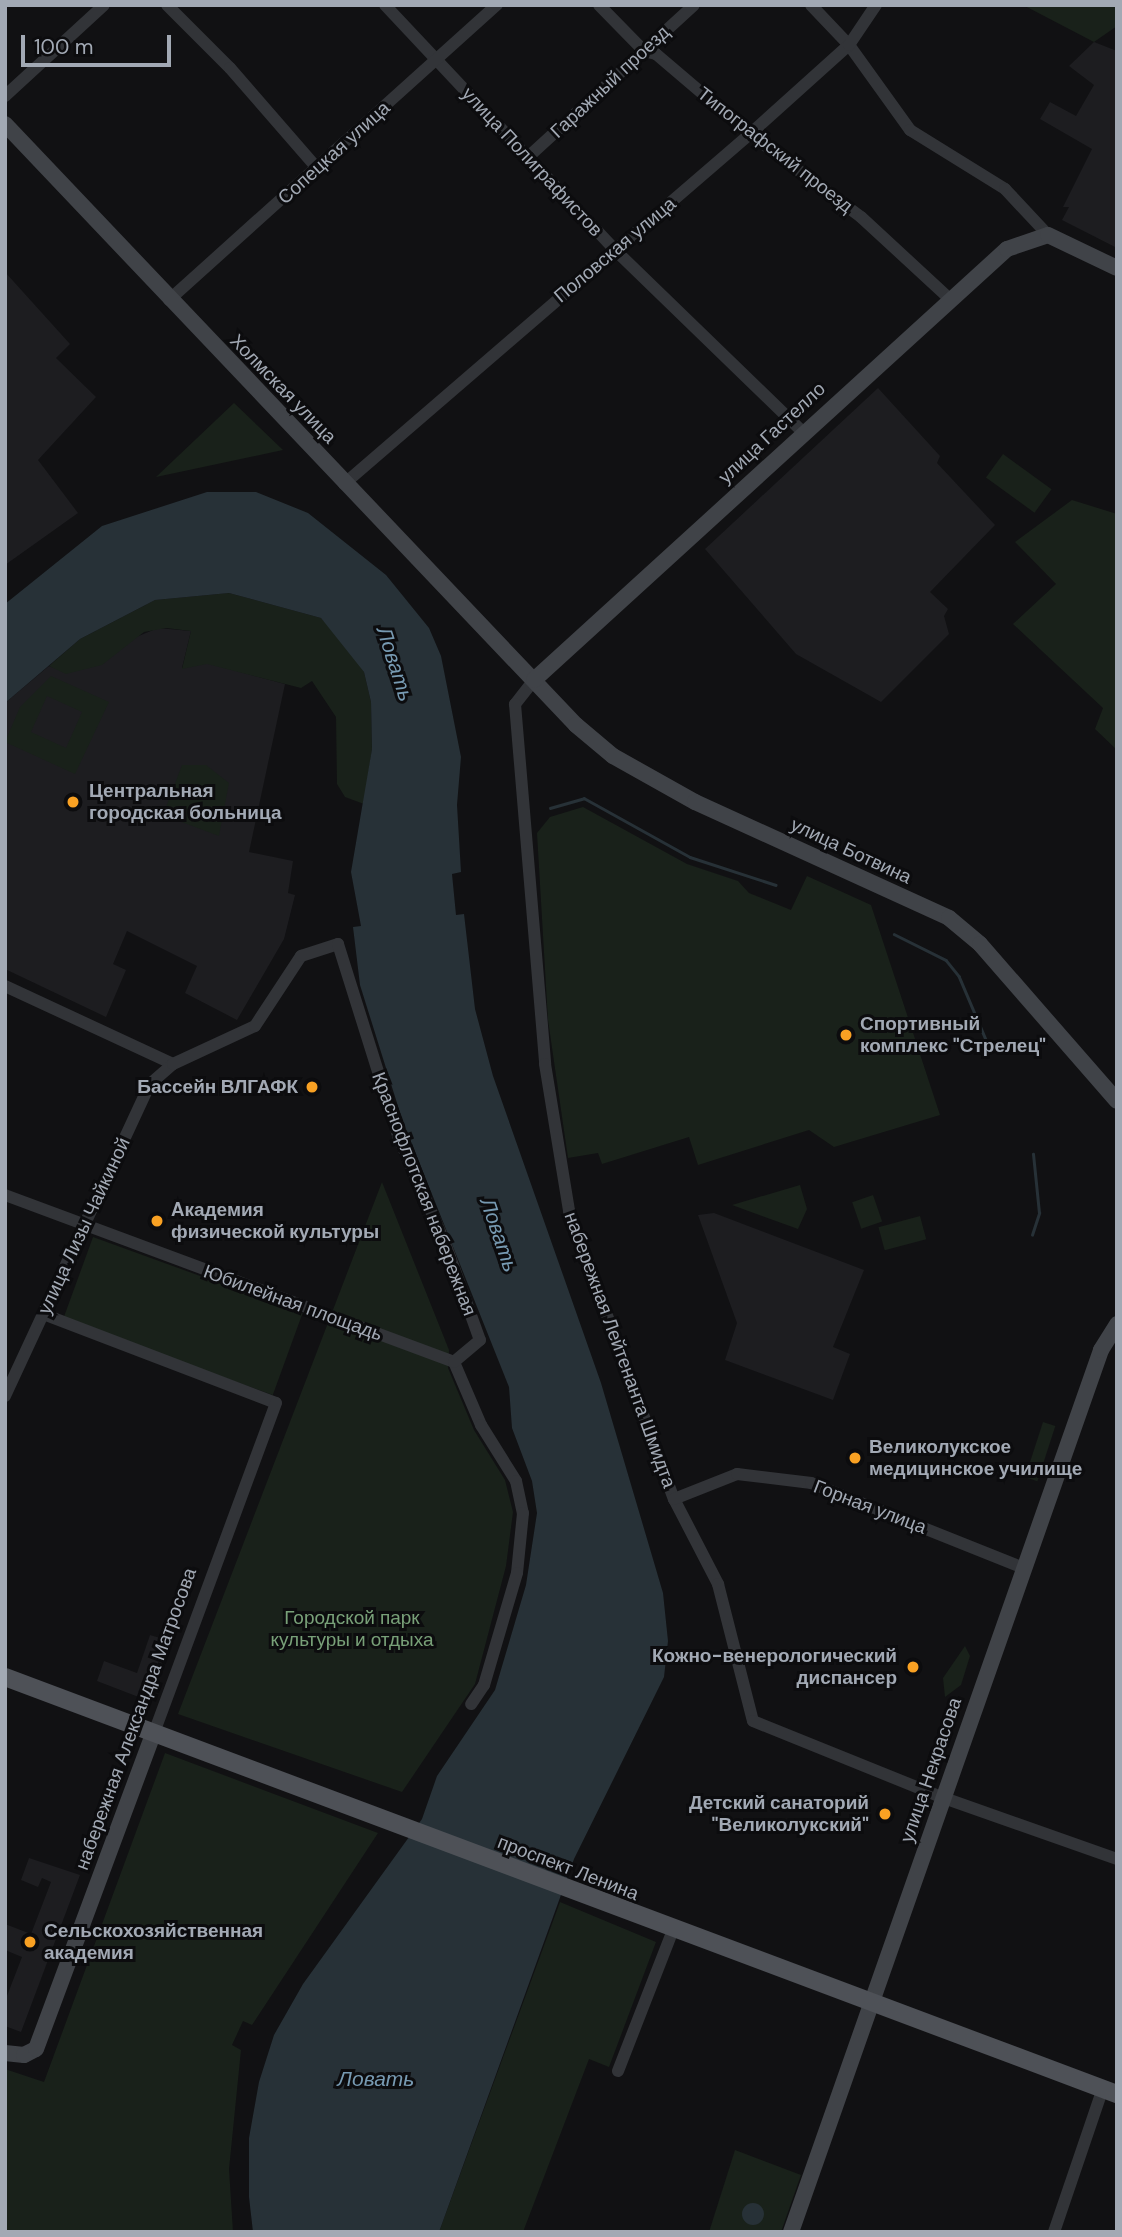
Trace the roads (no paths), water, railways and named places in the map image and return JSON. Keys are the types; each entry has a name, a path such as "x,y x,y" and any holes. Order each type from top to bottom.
{"main road":[{"name":"Холмская улица","path":"5,124 344,484 534,680"},
{"path":"1048,235 1117,268"},
{"name":"улица Гастелло","path":"534,680 803,432 1007,249 1048,235"},
{"name":"улица Ботвина","path":"534,680 613,756 695,802 949,918 980,944 1117,1101"},
{"name":"улица Некрасова","path":"791,2232 1101,1350 1117,1324"},
{"name":"проспект Ленина","path":"5,1678 619,1911 874,2002 1110,2091"},
{"name":"набережная Александра Матросова","path":"5,2053 24,2055 36,2049 153,1735"}],"street":[{"path":"5,96 104,5"},
{"path":"167,5 230,68 317,168"},
{"name":"улица Полиграфистов","path":"385,5 615,250 803,432"},
{"name":"Сопецкая улица","path":"169,300 497,5"},
{"name":"Типографский проезд","path":"598,5 643,51 656,54 750,134 861,217 950,299"},
{"name":"Гаражный проезд","path":"527,158 694,5"},
{"path":"811,5 849,45 909,130 1005,189 1048,235"},
{"name":"Половская улица","path":"344,484 750,134 849,45 876,5"},
{"name":"набережная Лейтенанта Шмидта","path":"534,680 515,704 545,1064 569,1211 674,1499 718,1584 753,1721 944,1798"},
{"name":"улица Лизы Чайкиной","path":"5,1396 150,1084 173,1064 255,1026 300,956 338,944"},
{"name":"Краснофлотская набережная","path":"338,944 396,1130 445,1243 480,1340 454,1362"},
{"path":"5,986 173,1064"},
{"name":"Юбилейная площадь","path":"5,1195 454,1362"},
{"name":"набережная Александра Матросова","path":"43,1314 276,1403 153,1735"},
{"path":"454,1362 481,1425 516,1481 523,1513 517,1573 484,1685 471,1704"},
{"name":"Горная улица","path":"674,1499 737,1474 811,1483 1023,1568"},
{"path":"944,1798 1117,1859"},
{"path":"618,2071 673,1930"},
{"path":"1054,2232 1110,2091"}],"water":[{"name":"Ловать","path":"207,492 256,492 308,513 386,575 429,628 441,656 461,757 457,805 461,872 452,874 456,915 464,914 475,1009 493,1076 601,1383 663,1593 668,1641 664,1677 574,1859 439,2232 253,2232 249,2197 249,2138 259,2082 274,2035 303,1984 422,1819 437,1776 495,1690 526,1585 537,1513 532,1481 512,1428 509,1387 402,1119 360,985 353,927 361,926 351,872 372,749 371,702 364,672 321,618 229,593 155,600 80,639 5,703 5,604 102,526"},
{"path":"749,2203 757,2203 764,2210 764,2218 757,2225 749,2225 742,2218 742,2210"}],"waterway":[{"path":"550,808 584,798 690,857 776,885"},
{"path":"894,934 946,960 959,976 987,1042"},
{"path":"1032,1235 1039,1213 1033,1154"}],"place":[{"name":"Центральная городская больница","path":"73,802"},
{"name":"Спортивный комплекс \"Стрелец\"","path":"846,1035"},
{"name":"Бассейн ВЛГАФК","path":"312,1087"},
{"name":"Aкадемия физической культуры","path":"157,1221"},
{"name":"Великолукское медицинское училище","path":"855,1458"},
{"name":"Кожно-венерологический диспансер","path":"913,1667"},
{"name":"Детский санаторий \"Великолукский\"","path":"885,1814"},
{"name":"Сельскохозяйственная академия","path":"30,1942"}],"park label":[{"name":"Городской парк культуры и отдыха","path":"352,1629"}]}
